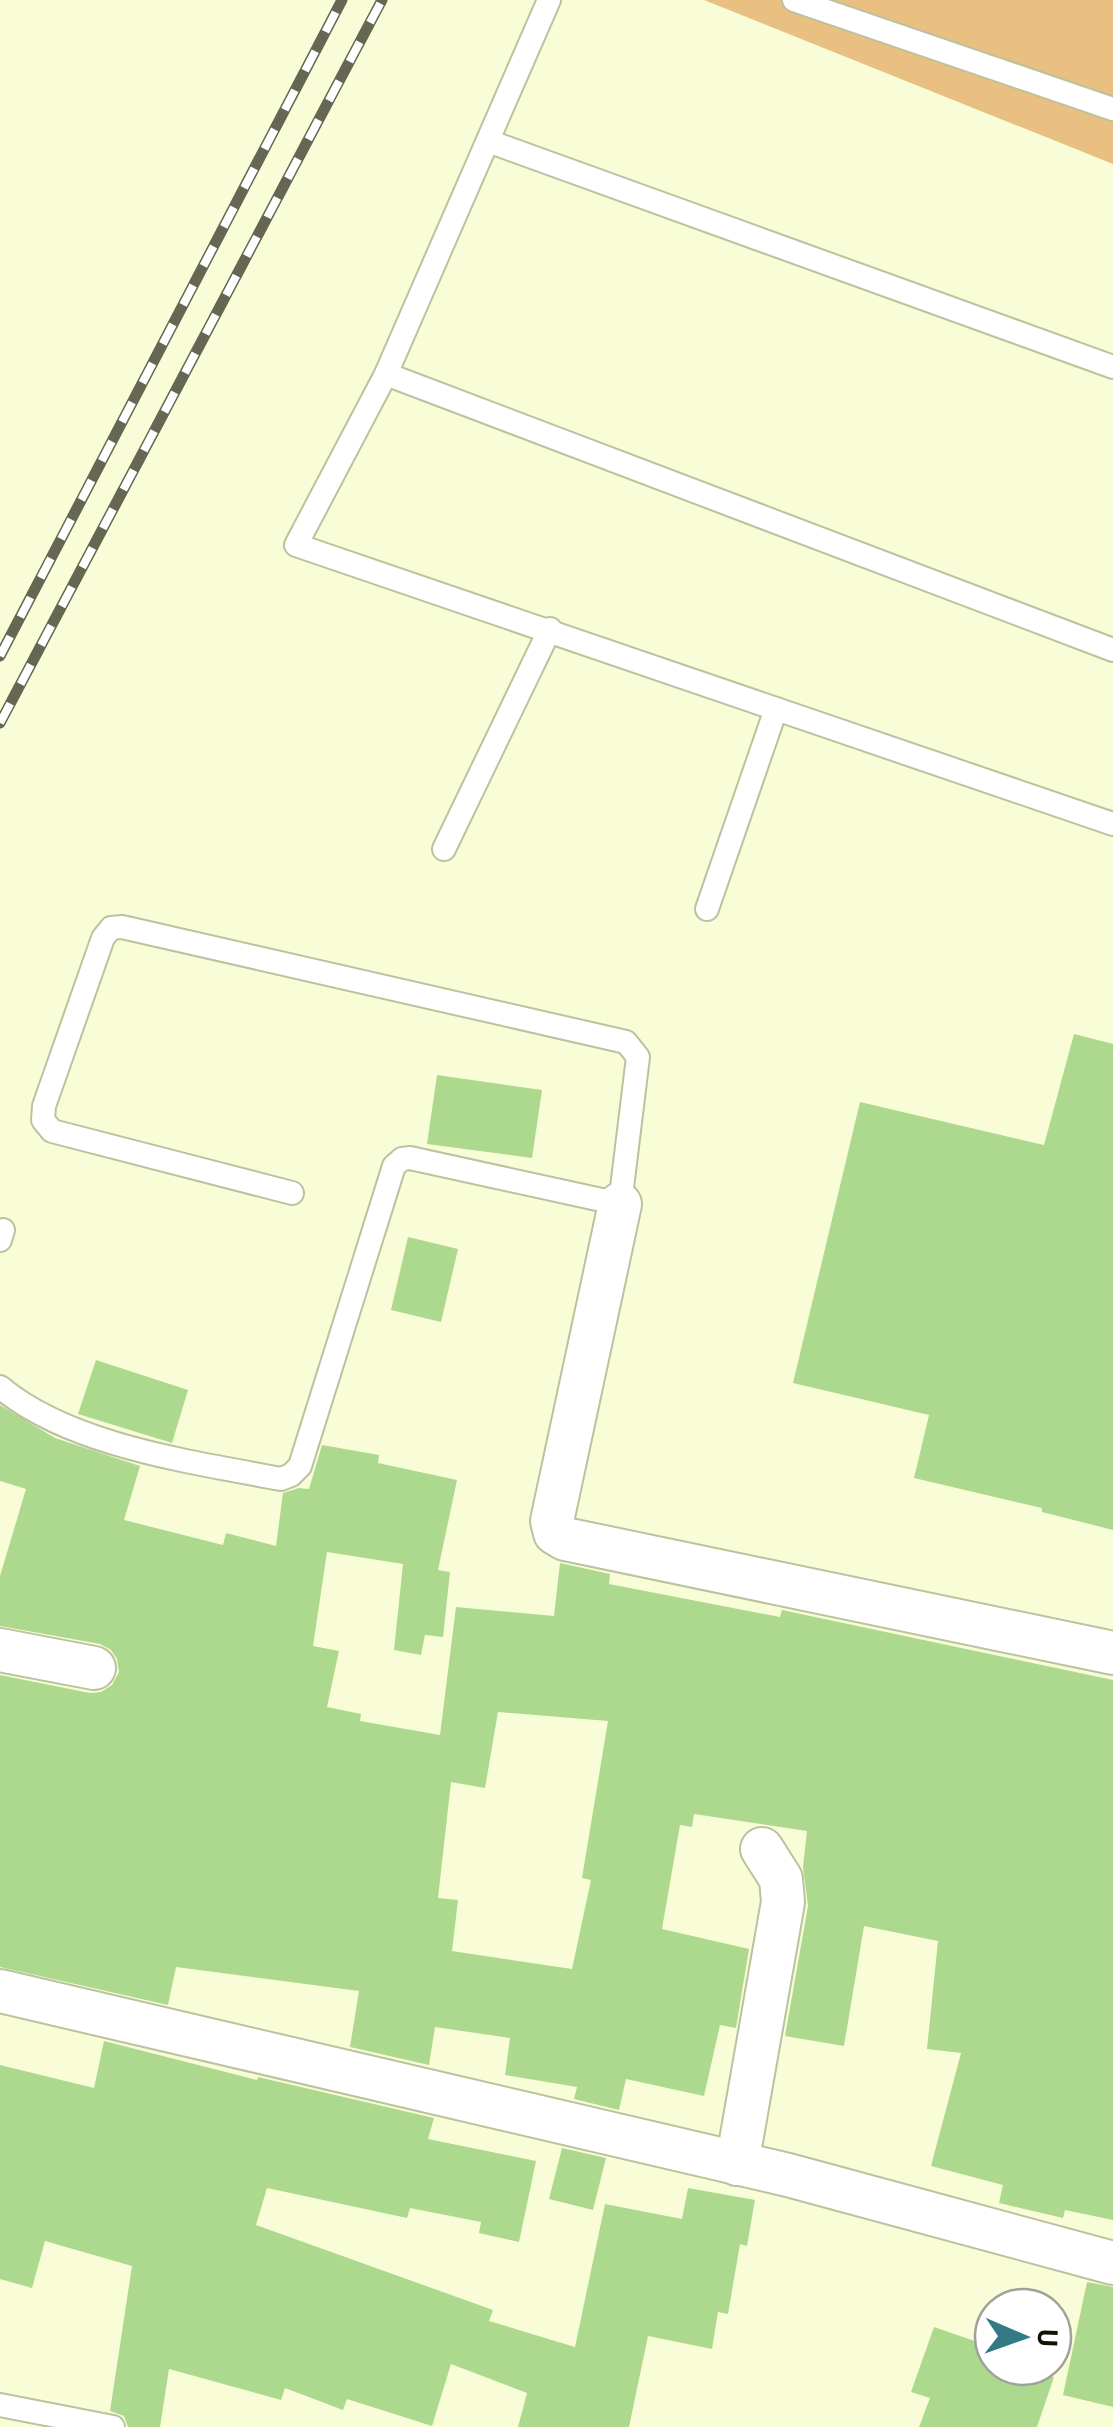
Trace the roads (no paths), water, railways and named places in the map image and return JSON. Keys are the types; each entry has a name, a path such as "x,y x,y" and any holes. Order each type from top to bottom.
{"street":[{"path":"620,1204 552,1521 555,1533 566,1539 1113,1653"},
{"path":"0,1650 94,1668"},
{"path":"738,2164 783,1902 781,1879 762,1848"},
{"path":"0,1990 788,2175 1113,2263"}],"lane":[{"path":"549,0 386,374 296,545 1113,824"},
{"path":"794,0 1113,109"},
{"path":"488,141 1113,367"},
{"path":"386,374 1113,650"},
{"path":"444,849 550,629"},
{"path":"707,910 776,709"},
{"path":"0,1387 55,1420 146,1454 281,1479 291,1475 300,1466 394,1166 402,1158 620,1204 638,1057 626,1042 142,931 111,928 103,938 50,1087 43,1120 52,1131 292,1193"},
{"path":"0,2405 113,2427"}],"railway":[{"path":"0,656 342,0"},
{"path":"0,723 382,0"}]}
